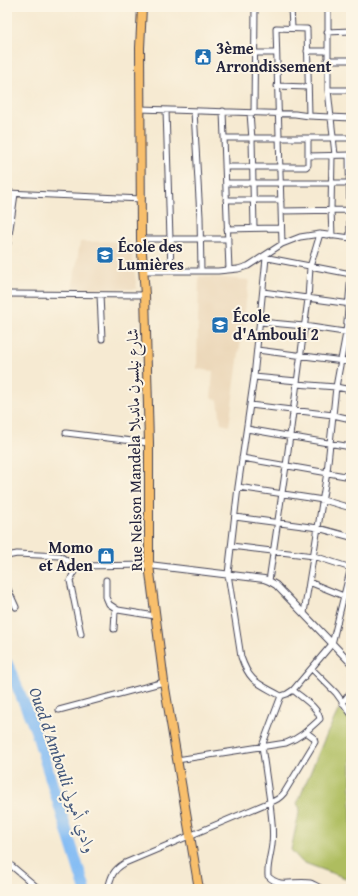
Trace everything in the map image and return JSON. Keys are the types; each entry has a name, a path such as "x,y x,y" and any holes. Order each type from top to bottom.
{"main road":[{"name":"Rue Nelson Mandela شارع نيلسون مانديلا","path":"142,7 140,48 142,199 141,239 145,295 149,565 164,682 199,889"}],"street":[{"path":"254,228 252,183 252,113 255,7"},
{"path":"291,7 292,28"},
{"path":"328,7 328,90 332,118 334,156 331,183 332,236"},
{"path":"282,244 276,28 307,28 309,116"},
{"path":"327,32 351,31"},
{"path":"307,51 327,51"},
{"path":"254,53 276,53"},
{"path":"327,60 351,60"},
{"path":"277,86 308,87"},
{"path":"328,90 351,90"},
{"path":"140,110 194,110 351,118"},
{"path":"166,110 171,271"},
{"path":"194,110 201,238 201,271"},
{"path":"223,112 229,270"},
{"path":"224,138 351,138"},
{"path":"225,167 306,167 308,165 308,138"},
{"path":"144,271 229,270 248,266 282,244 300,237 320,234 351,238 350,155 308,156"},
{"path":"226,183 350,183"},
{"path":"7,193 142,199"},
{"path":"7,249 15,194"},
{"path":"226,200 281,200"},
{"path":"281,211 351,210"},
{"path":"227,229 281,228"},
{"path":"269,581 308,299 310,267 320,234"},
{"path":"141,239 228,239"},
{"path":"264,257 310,267 351,273 348,333 340,360 327,472 304,613"},
{"path":"264,257 263,292 254,377 238,488 228,574 241,657 245,670 254,681 281,696"},
{"path":"263,292 350,304"},
{"path":"7,294 145,295"},
{"path":"100,295 102,339"},
{"path":"260,322 304,326 348,333"},
{"path":"257,350 351,362"},
{"path":"254,377 351,390"},
{"path":"250,405 333,415 351,419"},
{"path":"247,429 289,437 330,442 351,447"},
{"path":"66,433 148,443"},
{"path":"242,458 351,477"},
{"path":"238,488 323,500 351,508"},
{"path":"235,517 318,528 351,537"},
{"path":"231,546 314,556 351,568 343,595 332,644 294,690 281,696 262,746 273,831 267,870 268,876 272,880 280,883 311,883 322,889"},
{"path":"7,556 17,554 60,556 76,567 149,565 228,574 269,581 276,585 351,663"},
{"path":"76,567 70,581 81,634"},
{"path":"106,580 108,602 118,610 155,616"},
{"path":"309,582 351,599"},
{"path":"7,587 16,607"},
{"path":"114,629 114,616 115,612 118,610"},
{"path":"312,669 336,693 351,714"},
{"path":"59,710 164,682"},
{"path":"177,760 286,743 294,740 320,720 319,714 315,709 294,690"},
{"path":"342,703 351,692"},
{"path":"108,889 110,878 116,868 125,863 280,798 315,742 314,738 306,732"},
{"path":"7,862 39,889"}],"shaded area":[{"name":"École des Lumières","path":"130,241 137,289 78,290 73,286 80,242"},
{"name":"École d'Ambouli 2","path":"199,276 249,280 229,426 221,424 218,400 211,398 213,371 197,369"}],"green space":[{"path":"339,709 351,719 351,880 302,862 291,850 300,808 297,804"}],"waterway":[{"name":"Oued d'Ambouli وادي أمبولي","path":"7,663 35,729 85,889"}],"place":[{"name":"3ème Arrondissement","path":"203,57"},
{"name":"École des Lumières","path":"105,255"},
{"name":"École d'Ambouli 2","path":"220,325"},
{"name":"Momo et Aden","path":"106,556"}]}
